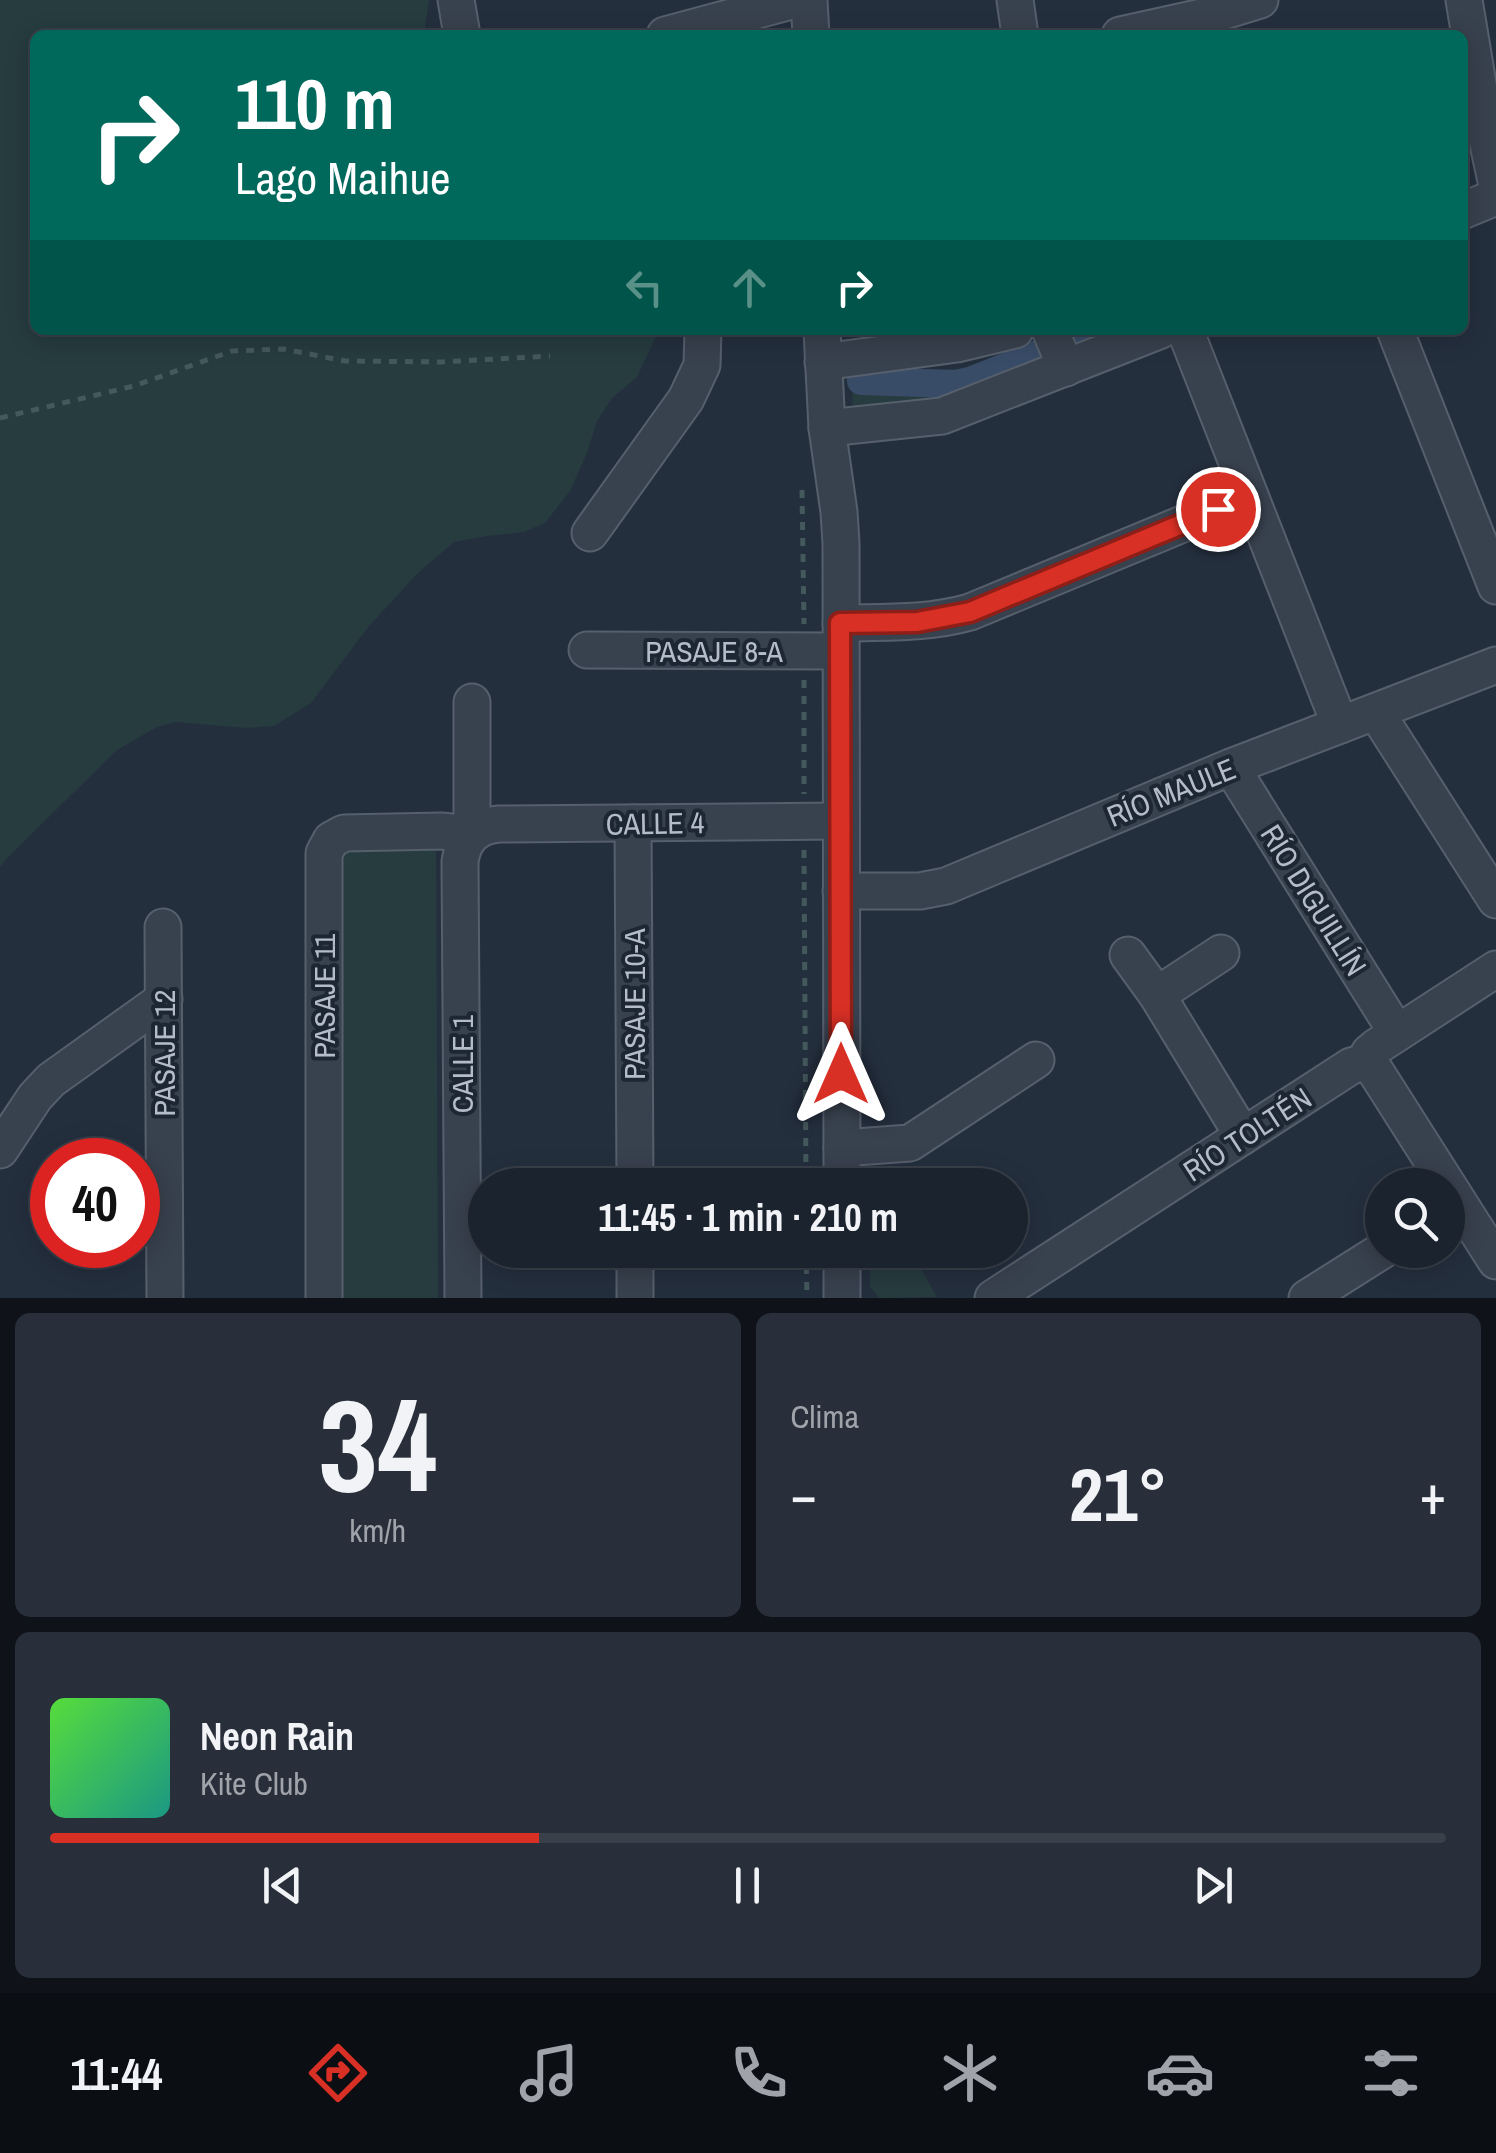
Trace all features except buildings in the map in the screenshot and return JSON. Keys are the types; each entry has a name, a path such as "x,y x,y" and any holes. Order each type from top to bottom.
{"street":[{"path":"456,0 461,30"},
{"path":"685,30 796,0"},
{"path":"810,0 810,30"},
{"path":"1014,0 1019,30"},
{"path":"1144,30 1211,16 1260,0"},
{"path":"1464,0 1468,30"},
{"path":"1468,32 1482,146 1496,180"},
{"path":"1468,208 1496,197"},
{"path":"590,533 686,399 702,365 703,335"},
{"path":"842,1168 839,512 827,428 823,346 956,344 994,335"},
{"path":"1052,335 1066,368"},
{"path":"827,428 942,416 1148,335"},
{"path":"1187,335 1340,725"},
{"path":"1398,335 1496,586"},
{"name":"PASAJE 8-A","path":"587,650 804,651 840,637 970,612 1250,496"},
{"name":"RÍO MAULE","path":"840,891 920,891 946,886 1230,767 1496,665"},
{"name":"CALLE 1","path":"463,1298 460,862 472,834 472,702"},
{"path":"1376,712 1496,900"},
{"name":"RÍO DIGUILLÍN","path":"1230,767 1397,1033"},
{"name":"CALLE 4","path":"472,834 489,825 840,821"},
{"name":"PASAJE 10-A","path":"633,823 634,1168"},
{"name":"PASAJE 11","path":"324,1298 324,854 331,840 344,834 472,834"},
{"name":"PASAJE 12","path":"164,928 165,1298"},
{"path":"1157,995 1221,953"},
{"path":"1128,955 1157,995 1243,1136"},
{"name":"RÍO TOLTÉN","path":"994,1298 1351,1066 1365,1062 1372,1050 1496,969"},
{"path":"0,1150 35,1097 52,1080 164,1000"},
{"path":"842,1148 910,1143 1036,1060"},
{"path":"1365,1062 1374,1070 1431,1168"},
{"path":"1465,1220 1494,1253"},
{"path":"1307,1298 1365,1261"},
{"path":"635,1268 635,1298"},
{"path":"842,1268 842,1298"}],"path":[{"path":"0,418 134,386 232,351 284,349 344,361 442,362 550,356"},
{"path":"802,488 806,1168"},
{"path":"806,1268 807,1298"}],"green space":[{"path":"0,0 429,0 425,30 30,30 30,335 657,335 637,377 612,398 597,421 570,491 545,523 524,532 454,542 418,573 369,626 311,703 274,726 246,728 175,722 157,727 117,750 0,867"},
{"path":"1059,335 1114,335 964,396 853,414 852,379 963,368"},
{"path":"436,841 438,1298 336,1298 334,856 343,844"},
{"path":"870,1268 920,1268 937,1297 879,1298 870,1287"}],"waterway":[{"path":"861,381 956,384 1085,335"}],"route":[{"path":"841,1074 840,623 917,622 970,612 1218,509"}]}
